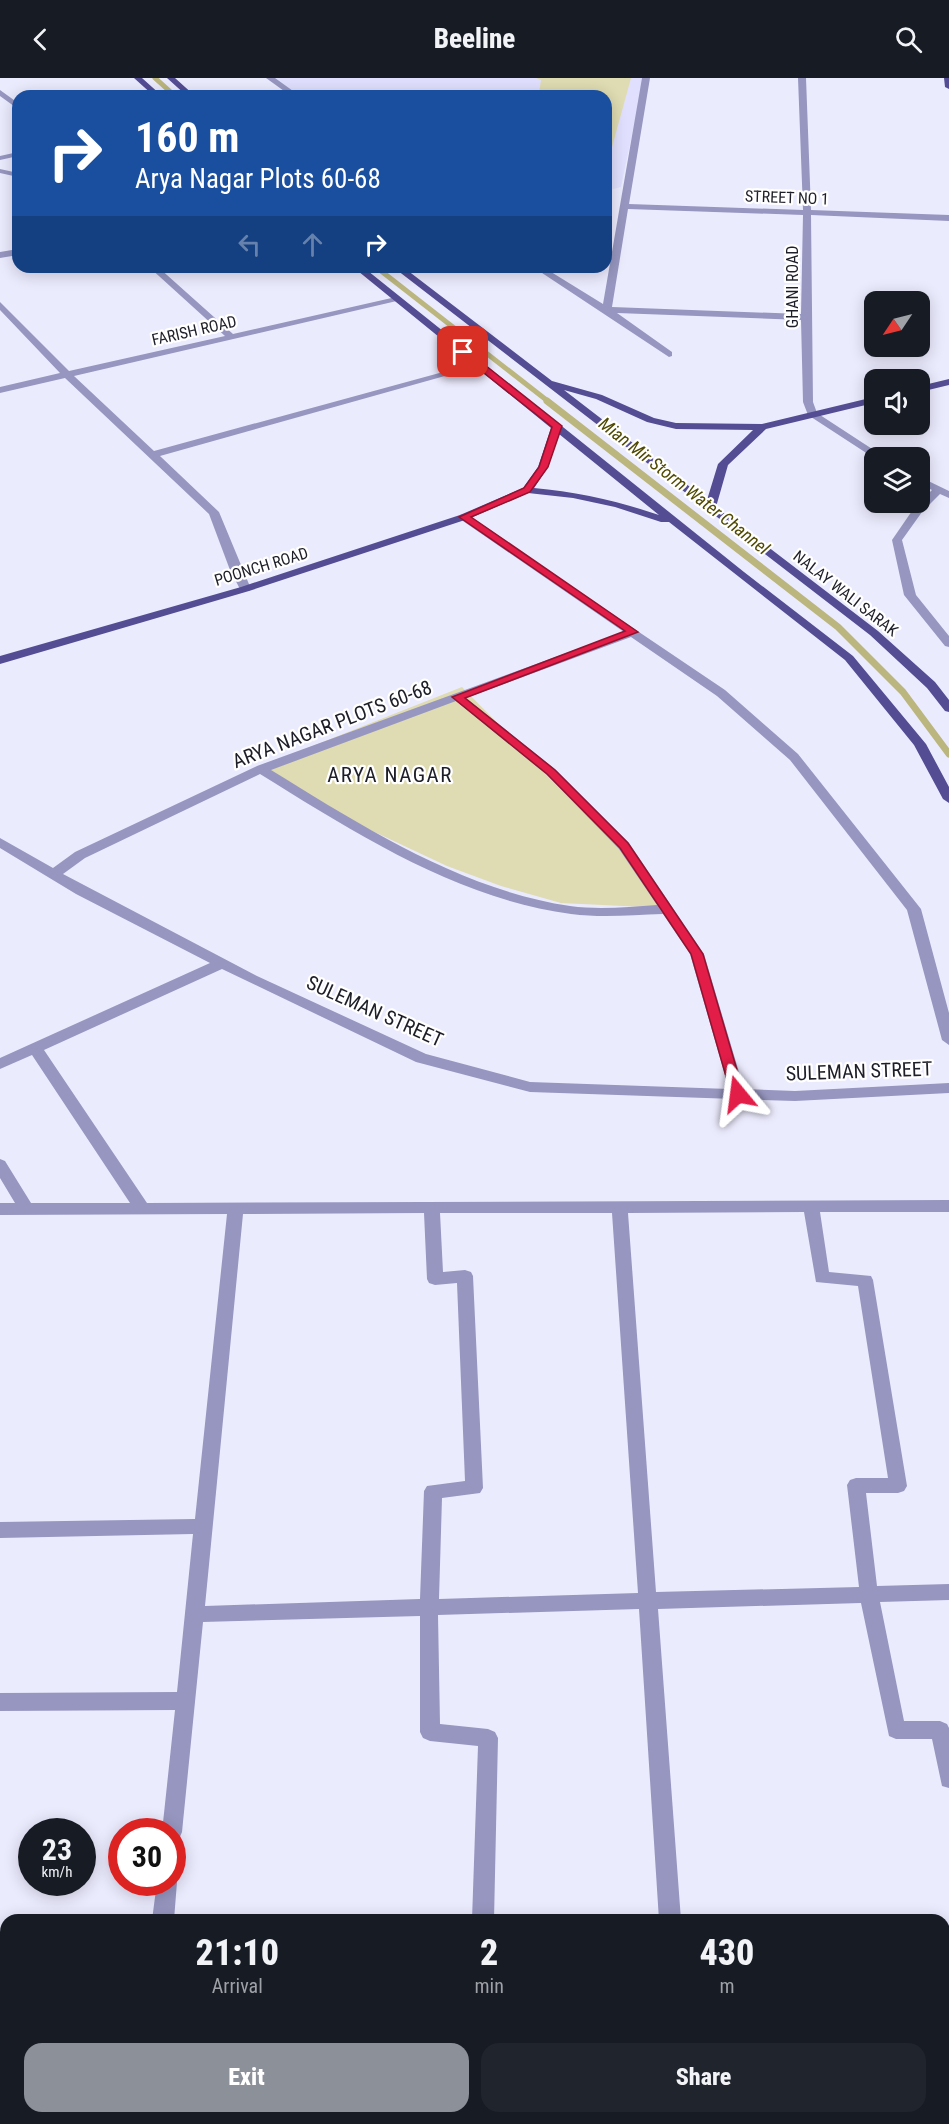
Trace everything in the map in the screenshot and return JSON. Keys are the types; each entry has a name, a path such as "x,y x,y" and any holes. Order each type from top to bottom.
{"main road":[{"path":"138,78 151,90"},
{"path":"171,78 184,90"},
{"path":"948,78 949,87"},
{"path":"364,273 849,658 920,744 949,799"},
{"name":"NALAY WALI SARAK","path":"406,273 874,633 931,685 949,708"},
{"path":"544,381 599,397 651,420 676,426 762,427 864,402"},
{"path":"930,387 949,382"},
{"path":"527,490 543,467 557,426"},
{"path":"710,509 723,464 762,427"},
{"name":"POONCH ROAD","path":"0,660 245,589 464,517 527,490 573,495 617,504 658,516 689,533"}],"street":[{"path":"270,78 287,90"},
{"path":"607,309 646,78"},
{"name":"GHANI ROAD","path":"802,78 807,213 808,402 813,415"},
{"path":"0,92 12,102"},
{"name":"STREET NO 1","path":"624,206 949,218"},
{"path":"160,273 231,337"},
{"path":"547,273 607,309 669,354"},
{"name":"FARISH ROAD","path":"0,390 396,300"},
{"path":"0,305 68,376 214,512 222,524 235,573 245,589"},
{"path":"607,309 806,317"},
{"path":"151,455 479,365"},
{"path":"813,415 864,447"},
{"path":"930,486 949,495"},
{"path":"937,491 918,510 897,540 910,595 949,644"},
{"path":"464,517 721,693 794,757 914,909 949,1040"},
{"name":"ARYA NAGAR PLOTS 60-68","path":"54,874 80,855 261,769 633,632"},
{"path":"458,697 551,772 624,846 697,954 738,1094"},
{"path":"261,769 336,815 401,848 453,874 514,897 560,908 592,911 668,909"},
{"name":"SULEMAN STREET","path":"0,842 81,891 223,963 421,1058 530,1087 795,1095 949,1089"},
{"path":"0,1064 223,963"},
{"path":"35,1048 142,1208"},
{"path":"0,1165 26,1209"},
{"path":"0,1209 949,1206"},
{"path":"620,1207 670,1914"},
{"path":"811,1207 822,1278 865,1280 898,1486 856,1485 869,1594 896,1730 939,1730 949,1779"},
{"path":"173,1818 236,1208"},
{"path":"432,1208 435,1279 465,1276 474,1488 432,1491 429,1607 430,1732 488,1738 483,1914"},
{"path":"0,1530 204,1526"},
{"path":"195,1614 949,1592"},
{"path":"0,1702 186,1701"},
{"path":"164,1914 166,1896"}],"shaded area":[{"path":"270,78 644,78 621,187 612,189 612,90 287,90"},
{"path":"536,78 631,78 612,147 612,90 539,90 541,80"},
{"path":"462,687 627,855 665,908 561,903 501,886 447,866 315,804 257,768"}],"waterway":[{"name":"Mian Mir Storm Water Channel","path":"155,78 168,90"},
{"name":"Mian Mir Storm Water Channel","path":"384,273 549,402"},
{"name":"Mian Mir Storm Water Channel","path":"547,401 838,627 903,692 949,754"}],"district":[{"name":"ARYA NAGAR","path":"390,775"}],"route":[{"path":"463,352 557,426 543,467 527,490 464,517 633,632 458,697 551,772 624,846 697,954 738,1094"}]}
